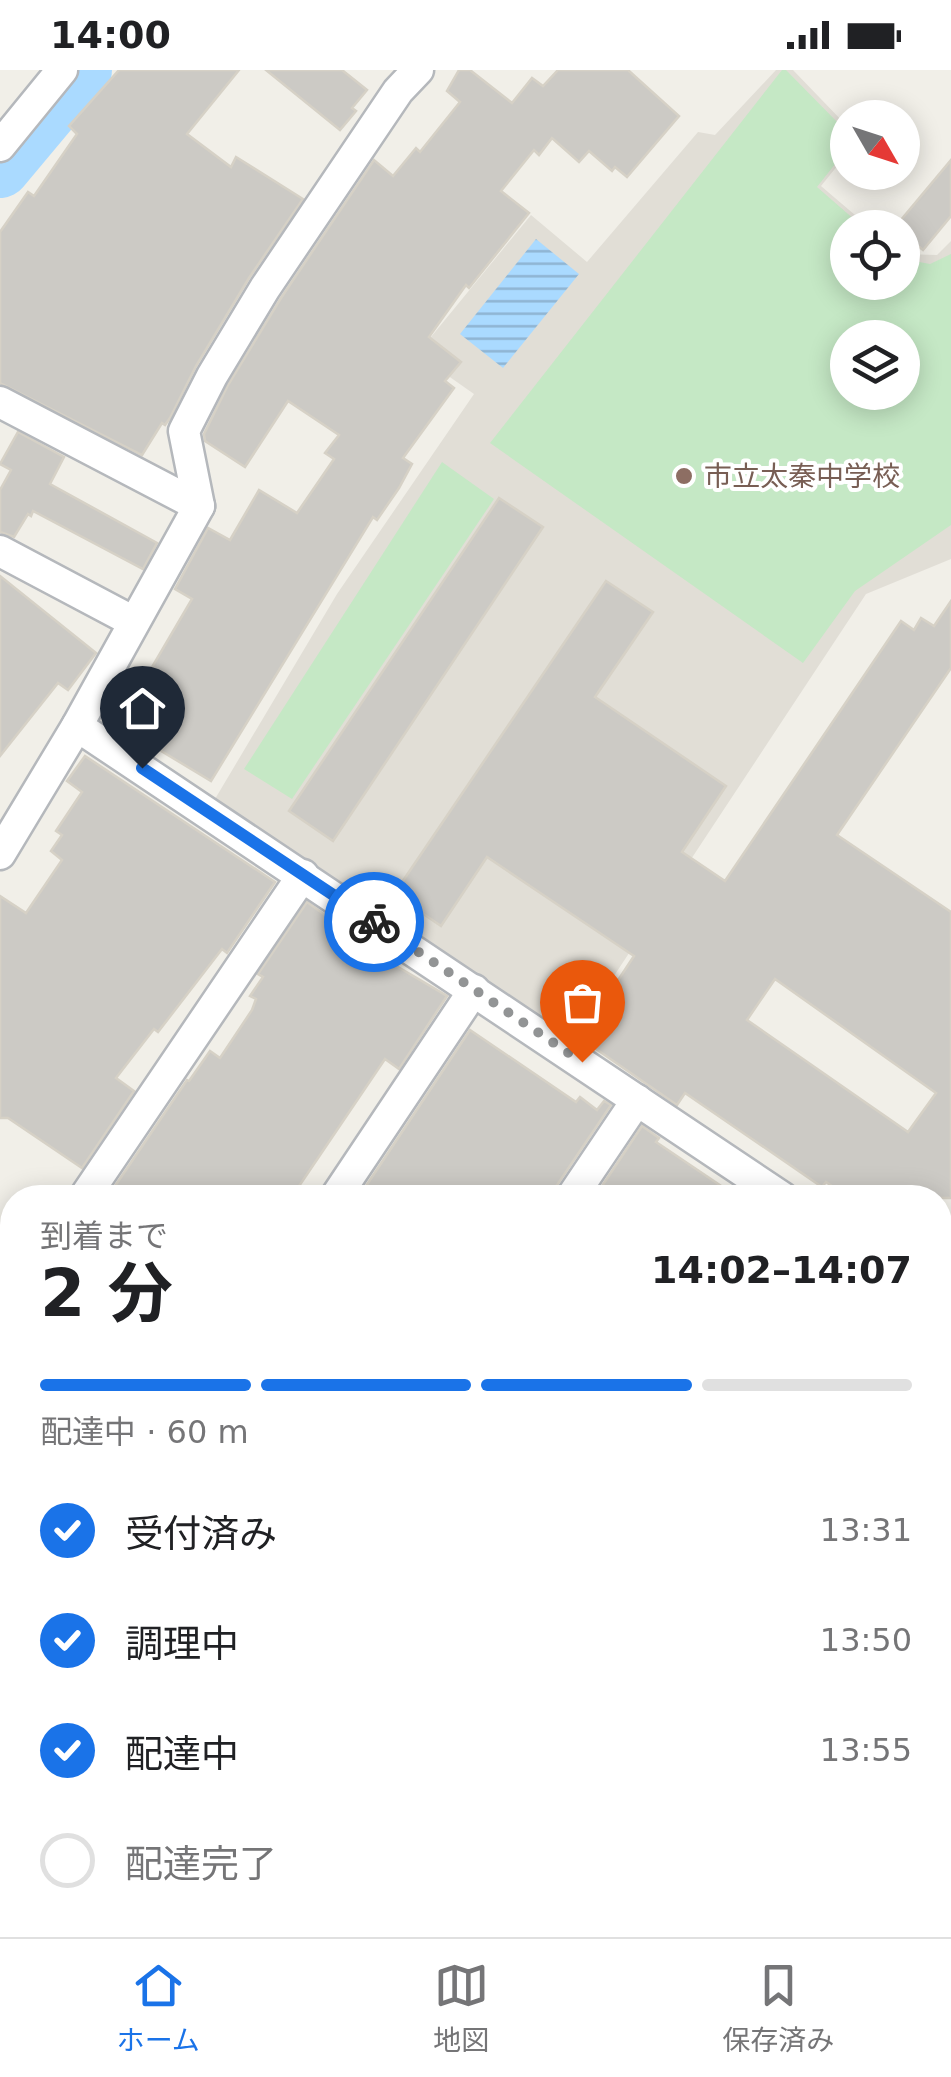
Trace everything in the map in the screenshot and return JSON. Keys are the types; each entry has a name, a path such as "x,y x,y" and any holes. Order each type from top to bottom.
{"street":[{"path":"0,146 62,70"},
{"path":"0,854 77,726 199,506 184,431 212,376 265,288 398,91 418,70"},
{"path":"0,402 199,506"},
{"path":"0,551 134,622"},
{"path":"77,726 764,1185"},
{"path":"93,1185 303,874"},
{"path":"344,1185 474,990"},
{"path":"579,1185 637,1100"}],"shaded area":[{"name":"市立太秦中学校","path":"776,70 793,70 830,108 830,175 821,186 849,210 830,210 830,300 920,300 920,254 937,255 951,241 951,559 866,594 573,1038 215,799 337,594 474,394 417,354 531,215 587,262 698,132 715,135"}],"green space":[{"path":"782,70 830,115 830,171 817,187 843,210 830,210 830,300 920,300 920,262 930,264 951,254 951,525 855,591 803,663 490,443"},
{"path":"442,462 494,499 292,799 244,769"}],"water":[{"path":"536,239 579,274 503,368 460,334"}],"building":[{"path":"119,70 239,70 187,134 231,167 236,157 303,199 249,278 170,418 165,425 162,423 142,455 0,383 0,232 28,192 34,196 77,134 69,126"},
{"path":"266,70 342,70 367,90 340,130"},
{"path":"459,70 470,70 512,103 532,78 543,86 558,70 628,70 679,116 627,177 615,167 612,171 589,151 579,162 552,138 539,155 534,150 501,191 529,213 469,288 466,285 429,337 461,362 445,381 454,388 403,458 412,464 399,488 377,520 373,517 211,781 118,725 192,599 175,589 208,528 230,540 259,490 297,513 334,459 325,453 339,435 288,401 245,467 205,441 204,434 228,385 281,298 374,160 393,176 416,148 420,152 460,102 447,91"},
{"path":"951,160 951,216 923,250 920,210 909,210"},
{"path":"18,432 64,457 50,484 157,543 143,569 33,511 14,537 0,532 0,490 11,470 0,464"},
{"path":"499,498 543,527 333,841 289,811"},
{"path":"0,576 96,653 68,690 58,683 0,756"},
{"path":"606,581 653,612 595,697 726,786 682,852 725,881 901,621 914,630 921,618 934,626 951,601 951,668 837,835 951,912 951,1185 826,1182 819,1185 685,1093 677,1105 580,1038 634,956 487,857 441,926 394,894","holes":["775,979 936,1093 908,1132 747,1020"]},
{"path":"85,756 275,882 227,953 222,949 158,1032 154,1029 116,1078 134,1091 82,1168 8,1118 0,1118 0,896 26,913 62,860 51,851 62,835 56,831 82,792 67,781"},
{"path":"307,902 393,964 447,996 399,1069 385,1059 300,1185 116,1185 210,1051 220,1058 252,1010 256,999 250,996 263,977 258,974"},
{"path":"470,1030 576,1102 580,1097 597,1110 604,1101 611,1105 557,1185 367,1185"},
{"path":"642,1126 659,1138 656,1142 720,1185 603,1185"}],"waterway":[{"path":"0,168 82,70"}],"way so far":[{"path":"374,922 582,1062"}],"place":[{"name":"市立太秦中学校","path":"684,476"}],"route":[{"path":"142,768 374,922"}]}
